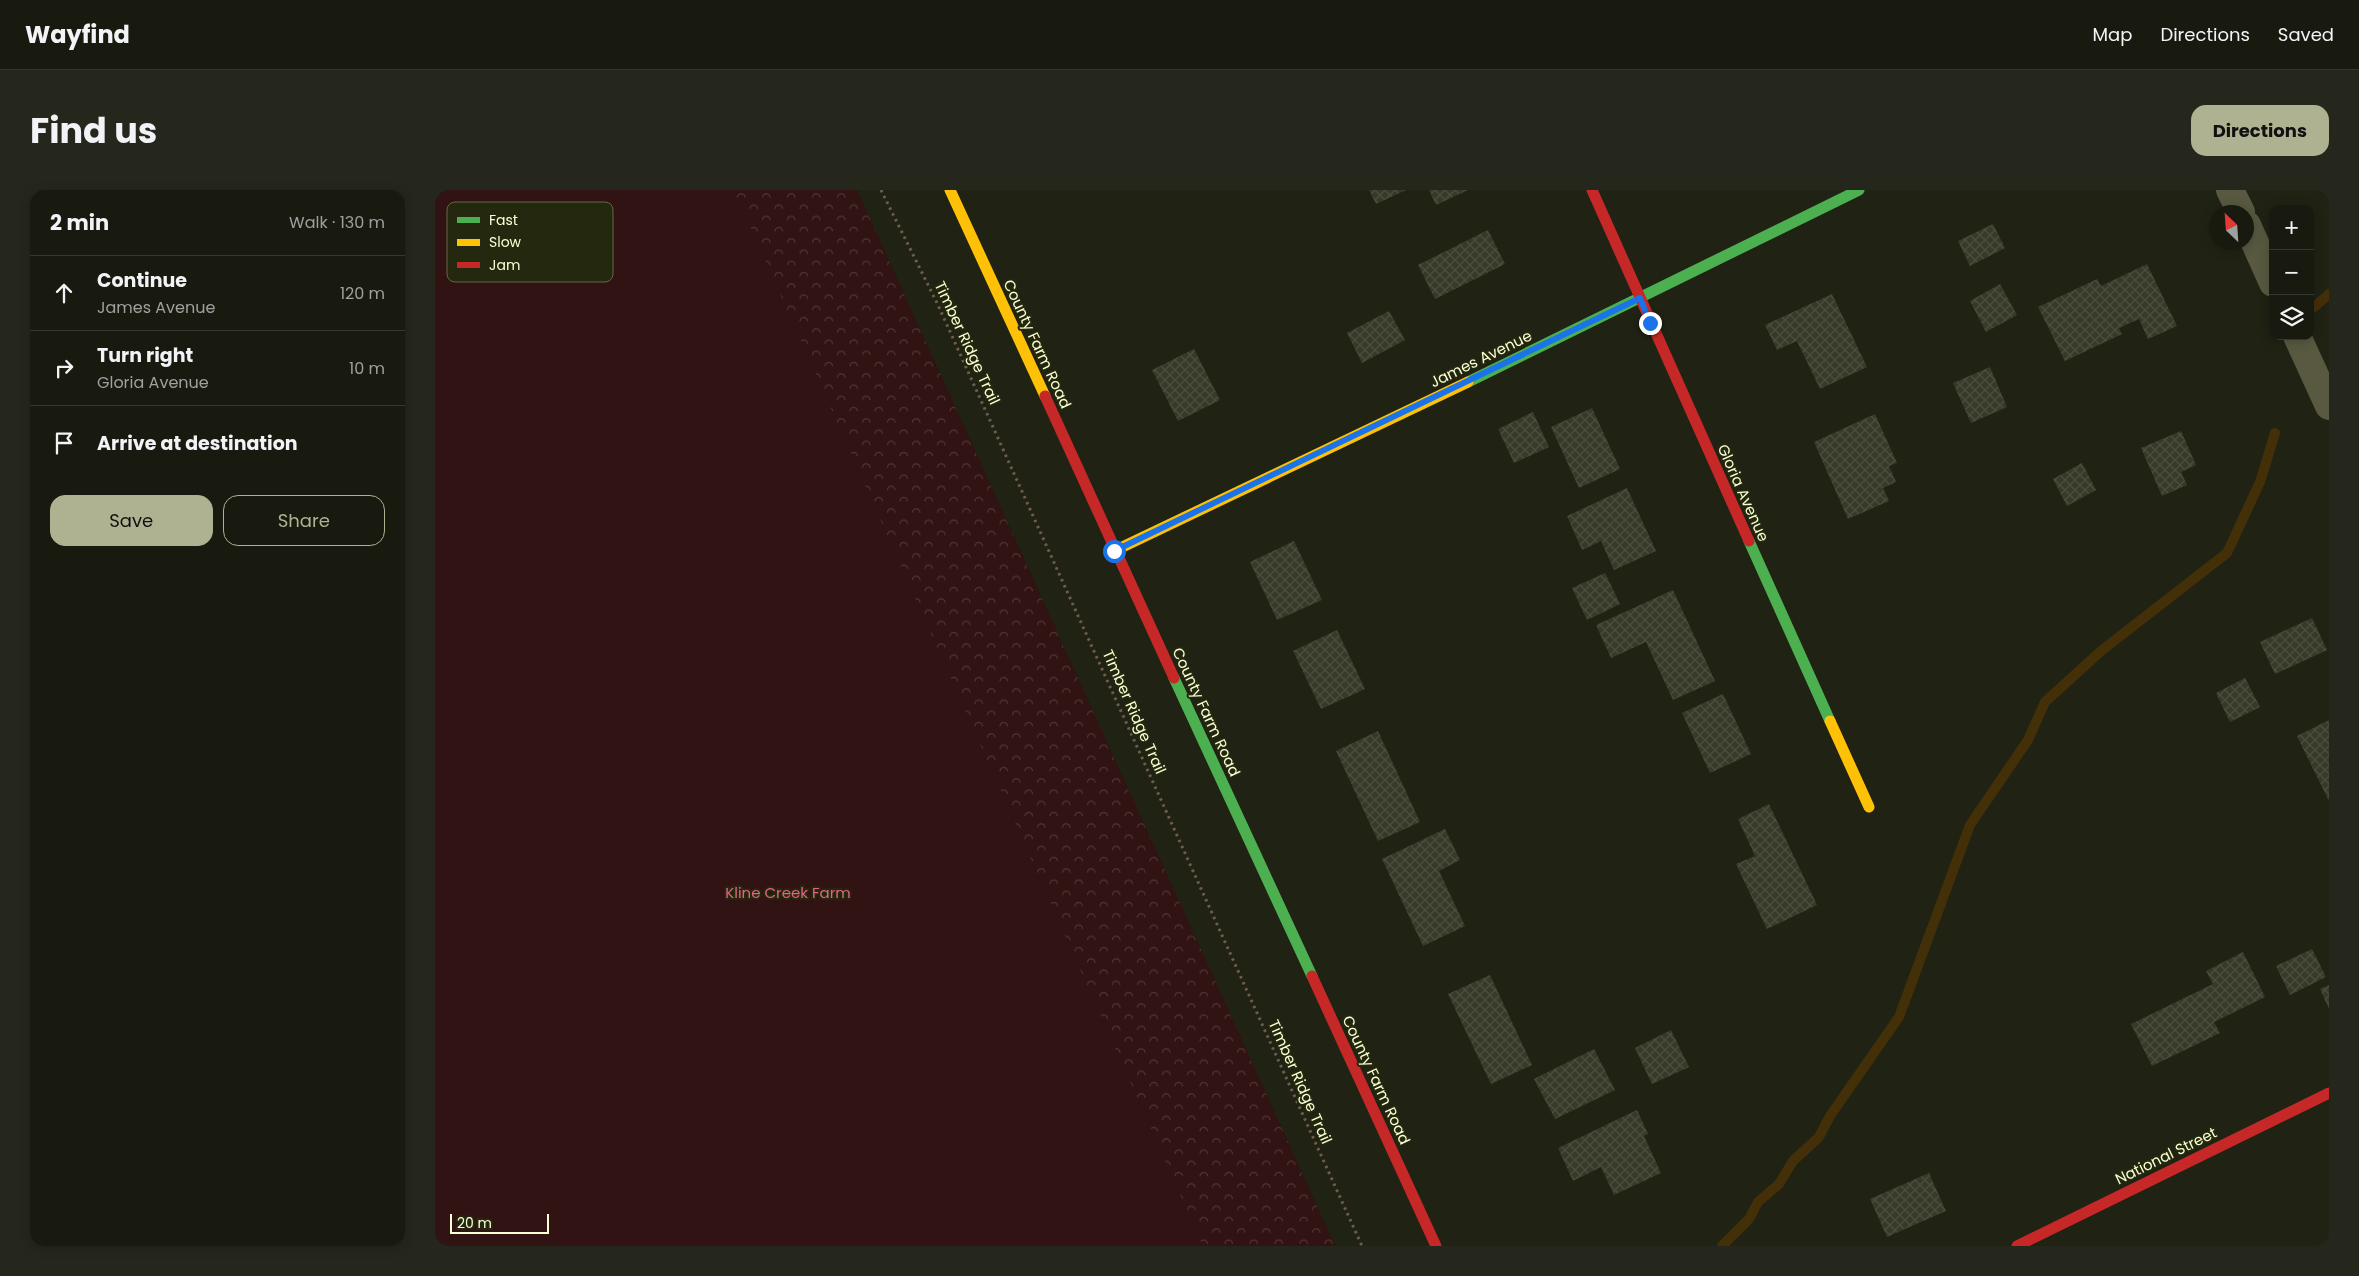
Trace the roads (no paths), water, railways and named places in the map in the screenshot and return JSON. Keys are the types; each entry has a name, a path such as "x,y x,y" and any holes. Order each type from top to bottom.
{"street":[{"name":"County Farm Road","path":"950,190 1114,551 1436,1246"},
{"name":"Gloria Avenue","path":"1592,190 1869,807"},
{"name":"James Avenue","path":"1114,551 1640,298 1859,190"},
{"path":"2230,190 2238,205"},
{"path":"2254,241 2269,274"},
{"path":"2299,340 2329,406"},
{"name":"National Street","path":"2017,1246 2329,1092"}],"waterway":[{"path":"2314,307 2329,294"},
{"path":"1722,1246 1749,1219 1758,1202 1779,1184 1793,1161 1819,1137 1830,1116 1899,1017 1970,825 2028,740 2045,702 2101,651 2227,553 2260,482 2275,433"}],"park label":[{"name":"Kline Creek Farm","path":"788,893"}]}
